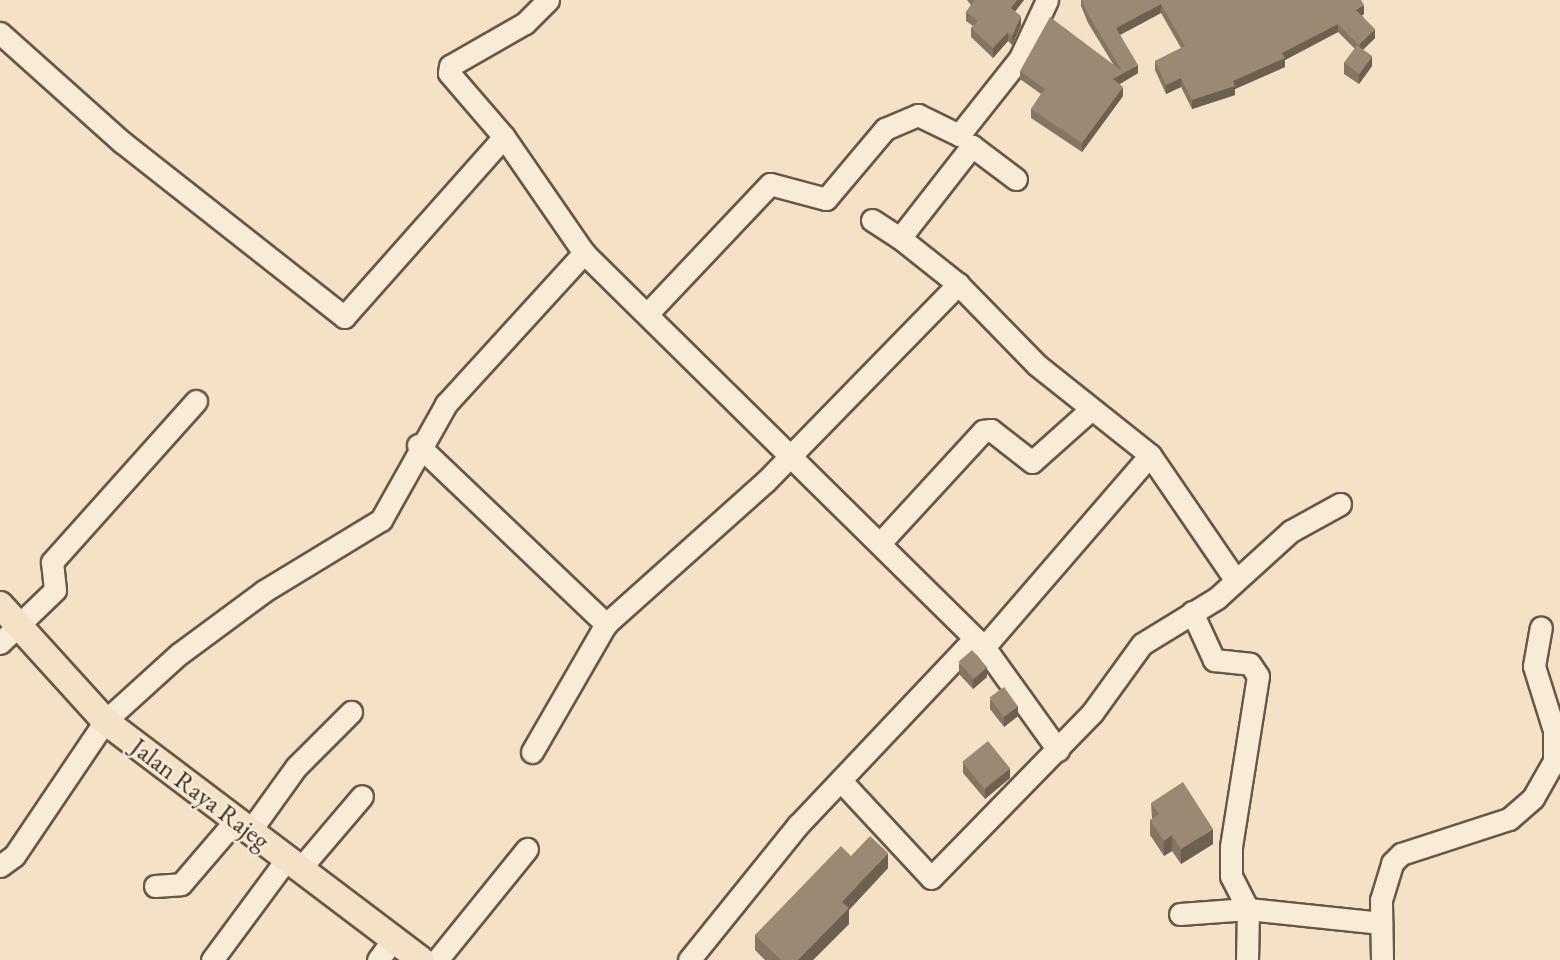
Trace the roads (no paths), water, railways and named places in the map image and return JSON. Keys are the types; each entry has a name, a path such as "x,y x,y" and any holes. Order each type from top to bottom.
{"main road":[{"name":"Jalan Raya Rajeg","path":"5,624 106,722 292,865 385,950 421,960"}],"street":[{"path":"548,0 525,23 450,66 504,137 584,253 790,457 881,542 979,643 1058,750"},
{"path":"900,238 1020,58 1047,0"},
{"path":"0,33 122,142 344,317 504,137"},
{"path":"647,314 770,184 826,199 885,129 918,115 966,141 1016,179"},
{"path":"872,220 900,238 958,284 1089,411 1150,456 1235,579"},
{"path":"0,866 13,856 106,722 179,654 264,592 381,520 418,445 481,360 584,253"},
{"path":"532,752 606,624 790,457 958,284"},
{"path":"5,624 55,590 52,562 196,401"},
{"path":"881,542 983,431 991,430 1032,461 1089,411"},
{"path":"418,445 606,624"},
{"path":"689,960 742,890 841,781 979,643 1150,456"},
{"path":"841,781 928,879 1058,750 1142,644 1192,612 1291,531 1340,504"},
{"path":"1192,612 1214,660 1250,664 1258,676 1231,847 1231,876 1248,909 1247,960"},
{"path":"1382,960 1381,923 1387,872 1401,854 1509,819 1533,798 1555,761 1554,730 1534,666 1541,628"},
{"path":"155,886 181,884 242,826 351,712"},
{"path":"212,960 292,865 362,796"},
{"path":"437,960 527,849"},
{"path":"1180,914 1248,909 1381,923"}]}
